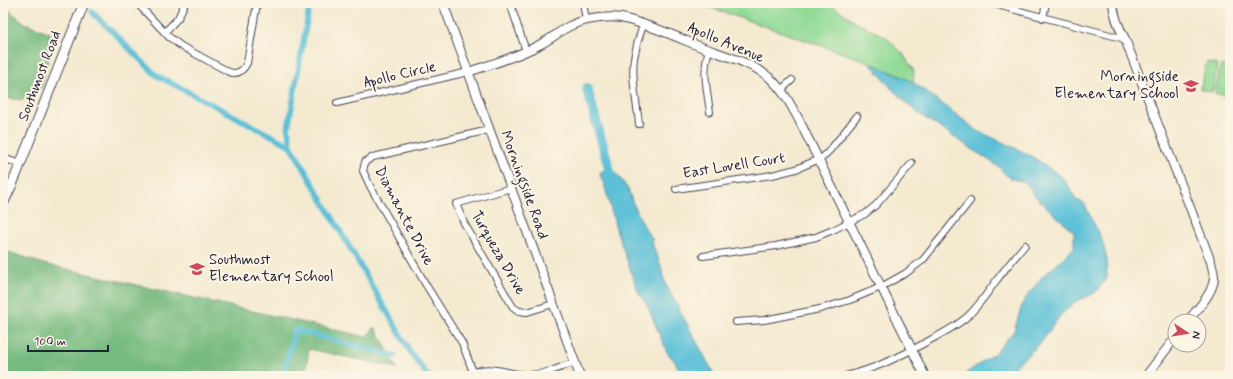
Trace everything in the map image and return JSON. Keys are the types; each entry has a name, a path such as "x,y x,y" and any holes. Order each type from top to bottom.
{"main road":[{"name":"Southmost Road","path":"3,204 84,3"}],"street":[{"path":"137,3 181,46 229,72 236,73 243,70 247,63 257,3"},
{"path":"165,32 178,18 184,3"},
{"name":"Morningside Road","path":"442,3 484,112 489,130 580,376"},
{"path":"510,3 526,51"},
{"path":"582,3 586,20"},
{"path":"990,3 1125,39"},
{"path":"1043,18 1046,3"},
{"path":"1113,3 1118,24 1211,262 1214,278 1212,286 1194,313"},
{"name":"Apollo Avenue","path":"468,72 526,51 569,26 586,20 598,18 619,18 643,25 750,65 768,77 782,90 799,120 925,376"},
{"path":"640,124 635,88 634,59 643,25"},
{"path":"709,50 706,60 705,73 710,112"},
{"name":"Apollo Circle","path":"337,103 468,72"},
{"path":"782,90 792,80"},
{"path":"818,160 830,150 857,116"},
{"name":"Diamante Drive","path":"473,372 462,343 370,186 363,171 365,162 373,158 489,130"},
{"path":"3,158 20,164"},
{"name":"East Lovell Court","path":"676,189 772,175 796,169 818,160"},
{"path":"702,256 776,246 816,237 865,214 876,205 912,163"},
{"name":"Turqueza Drive","path":"511,188 456,204 464,223 516,309 526,312 553,304"},
{"path":"736,322 764,320 820,309 850,300 881,287 906,273 923,260 970,201"},
{"path":"846,376 867,370 912,350 948,330 969,315 982,301 1025,245"},
{"path":"1146,376 1167,348"},
{"path":"467,376 473,372 490,369 517,374 536,374 560,368 575,362"}],"green space":[{"path":"3,3 6,8 25,23 50,33 50,54 42,87 23,100 3,98"},
{"path":"697,3 828,3 861,25 886,37 903,54 914,71 913,82 869,62"},
{"path":"1207,62 1218,65 1212,92 1200,89"},
{"path":"1221,65 1230,68 1230,79 1226,96 1215,93"},
{"path":"3,250 44,264 367,337 375,327 397,368 309,349 305,376 3,376"}],"water":[{"path":"869,62 913,82 978,131 1028,154 1061,176 1070,188 1076,200 1084,203 1102,240 1107,259 1107,279 1094,294 1076,301 1060,316 1040,344 1018,363 1008,376 962,376 995,353 1014,331 1023,302 1041,278 1074,248 1074,232 1035,196 1025,182 1009,178 999,167 915,111 893,90"},
{"path":"610,167 628,189 633,204 647,232 652,238 653,246 661,266 665,283 715,376 682,376 676,363 667,352 648,307 639,293 617,232 605,187 600,175 602,171"}],"waterway":[{"path":"310,3 288,129 291,146 412,355 428,376"},
{"path":"92,12 156,75 291,146"},
{"path":"587,88 612,179"},
{"path":"283,376 295,330 395,356"}],"place":[{"name":"Morningside Elementary School","path":"1191,86"},
{"name":"Southmost Elementary School","path":"197,269"}]}
